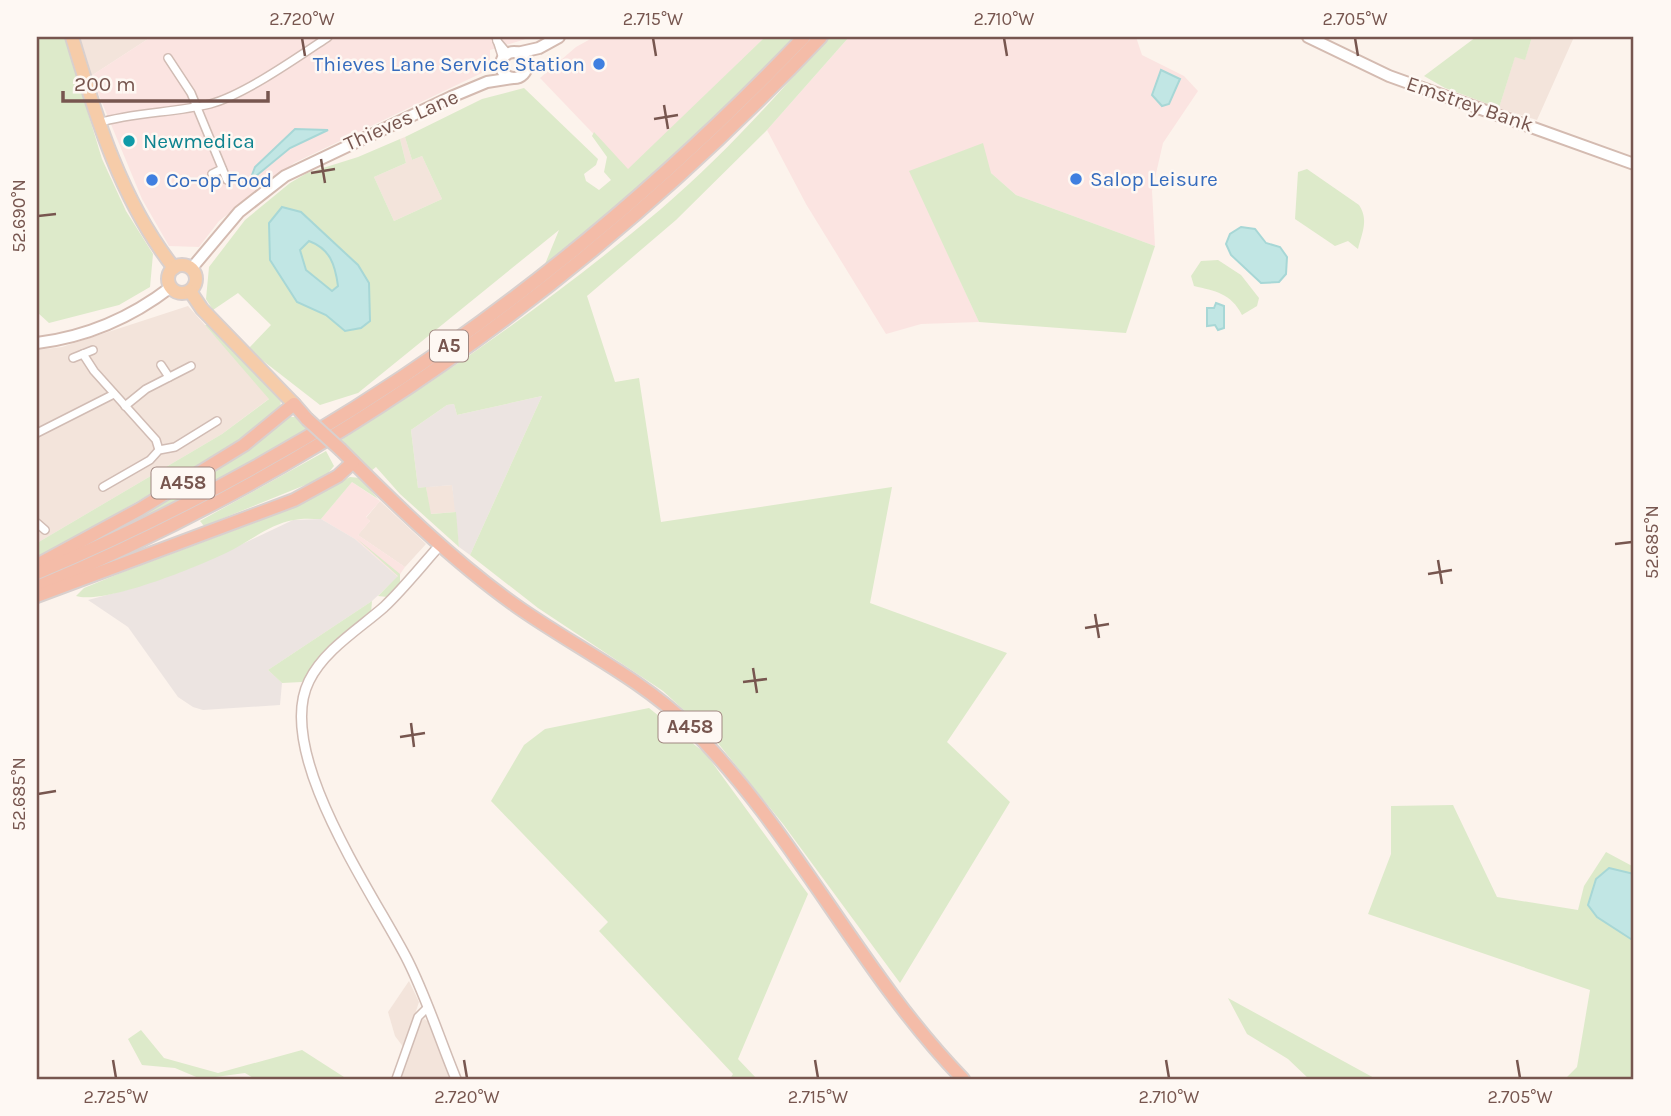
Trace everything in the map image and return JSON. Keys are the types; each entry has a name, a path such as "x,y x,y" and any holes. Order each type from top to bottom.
{"highway":[{"name":"A5","path":"37,573 143,526 220,487 331,425 445,349 510,303 626,210 722,120 804,37"},
{"name":"A5","path":"37,587 137,543 231,496 323,443 445,366 562,278 633,219 706,153 821,37"},
{"name":"A458","path":"37,565 140,509 244,445 293,404 441,544 514,604 639,687 687,723 758,802 890,989 963,1079"},
{"name":"A458","path":"37,596 295,500 338,476 353,462"}],"main road":[{"path":"72,37 98,123 129,194 174,268"},
{"path":"487,82 507,59 559,37"},
{"name":"Emstrey Bank","path":"1308,37 1390,76 1634,164"},
{"path":"487,82 523,75 539,47"},
{"path":"507,59 527,65"},
{"path":"507,59 513,78"},
{"name":"Thieves Lane","path":"191,269 239,212 285,176 340,147 487,82"},
{"path":"183,265 191,269 196,280 190,291 182,293 171,287 169,275 174,268 183,265"},
{"path":"37,343 75,335 123,317 171,287"},
{"name":"A458","path":"190,291 202,309 293,404"}],"street":[{"path":"98,123 119,117 197,106 240,91 328,37"},
{"path":"496,38 507,59"},
{"path":"168,58 197,106 227,180"},
{"path":"212,174 222,169"},
{"path":"72,358 93,350"},
{"path":"83,354 114,394 156,440 159,450"},
{"path":"161,365 169,377"},
{"path":"125,406 146,389 191,366"},
{"path":"37,433 114,394"},
{"path":"105,483 150,460 159,450 175,447 217,421"},
{"path":"37,523 45,530"},
{"path":"441,544 402,589 315,670 302,696 299,720 306,757 354,869 408,961 456,1079"},
{"path":"396,1079 418,1017 427,1008"}],"shaded area":[{"path":"78,37 151,37 91,76"},
{"path":"151,37 532,37 490,50 490,69 294,163 219,221 199,247 169,246 142,199 91,76"},
{"path":"594,37 765,37 628,170 540,78 576,47"},
{"name":"Salop Leisure","path":"849,37 1136,37 1142,55 1184,76 1198,91 1163,143 1152,191 1155,246 1016,195 991,173 910,171 979,322 921,324 886,334 806,204 767,130"},
{"path":"1532,37 1574,37 1537,120 1499,108 1515,56 1525,59"},
{"path":"405,137 412,160 422,156 442,199 394,221 374,177 406,163 400,139"},
{"path":"188,306 270,398 222,434 37,543 37,350 62,347"},
{"path":"542,396 470,555 459,547 452,485 418,488 411,430 447,405 454,404 457,415"},
{"path":"352,482 380,501 366,517 370,521 358,535 405,567 398,577 355,539 321,519"},
{"path":"452,485 456,512 430,514 426,487"},
{"path":"380,501 426,544 405,567 358,535 370,521 366,518"},
{"path":"321,519 355,539 398,577 372,601 268,670 282,683 280,705 203,710 193,707 178,697 128,627 88,600 126,590 200,564 293,520"},
{"path":"409,981 419,1002 404,1048 395,1036 388,1012"},
{"path":"424,1019 429,1022 451,1079 398,1079 419,1022"}],"green space":[{"path":"37,37 65,37 102,159 126,211 153,254 150,287 119,305 49,323 37,312"},
{"path":"765,37 794,37 734,99 640,185 543,269 559,230 358,393 320,405 248,349 271,325 238,293 213,310 206,299 209,267 245,220 290,183 307,173 358,157 400,139 406,163 374,177 394,221 442,199 422,156 412,160 405,137 482,99 524,88 598,159 596,165 584,174 586,181 599,190 611,180 604,172 607,157 592,136 594,132 628,169"},
{"path":"828,37 849,37 767,130 676,220 587,296 615,382 639,378 661,522 892,487 870,603 1007,653 947,742 1010,802 900,983 783,824 713,737 663,691 538,608 470,555 542,396 457,415 454,404 447,405 411,430 418,488 426,487 431,514 456,512 459,547 400,494 376,467 371,471 341,440 505,330 661,209 706,169 748,126"},
{"path":"1476,37 1532,37 1525,60 1515,57 1499,108 1445,88 1424,76"},
{"path":"983,143 991,173 1016,195 1155,246 1126,333 979,322 909,171"},
{"path":"1307,169 1359,205 1364,221 1358,249 1348,241 1335,246 1295,219 1298,172"},
{"path":"1218,260 1241,275 1259,298 1257,306 1242,315 1228,297 1194,286 1191,276 1201,261"},
{"path":"205,325 210,325 281,399 280,410 227,450 37,559 37,543 222,434 269,399"},
{"path":"288,417 299,417 311,429 208,488 93,545 90,541"},
{"path":"326,451 334,466 325,477 204,526 200,521"},
{"path":"350,477 361,478 378,499 352,482 321,519 297,519 276,525 226,553 151,583 107,595 76,596 84,588 123,572 257,522"},
{"path":"356,538 400,574 400,584 387,597 378,596 398,576"},
{"path":"372,601 371,613 302,682 282,683 268,670"},
{"path":"649,708 706,754 808,894 738,1059 757,1079 730,1079 733,1074 599,931 608,922 491,801 524,745 545,729"},
{"path":"1453,805 1497,897 1578,910 1584,886 1606,852 1634,867 1634,874 1609,868 1596,879 1597,917 1634,941 1634,1079 1565,1079 1577,1067 1590,990 1368,914 1391,854 1391,806"},
{"path":"1228,998 1376,1079 1309,1079 1288,1059 1247,1034"},
{"path":"141,1030 164,1058 218,1073 302,1050 344,1077 255,1079 245,1073 201,1079 175,1068 142,1065 128,1039"}],"water":[{"path":"1161,70 1180,79 1169,104 1162,106 1152,95"},
{"path":"295,129 328,130 290,148 256,176 252,175 255,167"},
{"path":"282,207 301,212 358,265 369,283 370,321 361,328 345,331 326,315 297,302 270,260 269,223","holes":["309,241 327,253 333,264 338,286 332,291 306,270 300,250"]},
{"path":"1241,227 1255,229 1266,243 1280,247 1287,257 1286,274 1279,282 1261,283 1231,255 1226,244 1230,234"},
{"path":"1216,303 1224,306 1224,328 1218,330 1215,325 1207,326 1207,308 1214,308"},
{"path":"1609,868 1634,874 1634,941 1597,917 1588,905 1596,879"}],"place":[{"name":"Thieves Lane Service Station","path":"599,64"},
{"name":"Newmedica","path":"129,141"},
{"name":"Salop Leisure","path":"1076,179"},
{"name":"Co-op Food","path":"152,180"}]}
